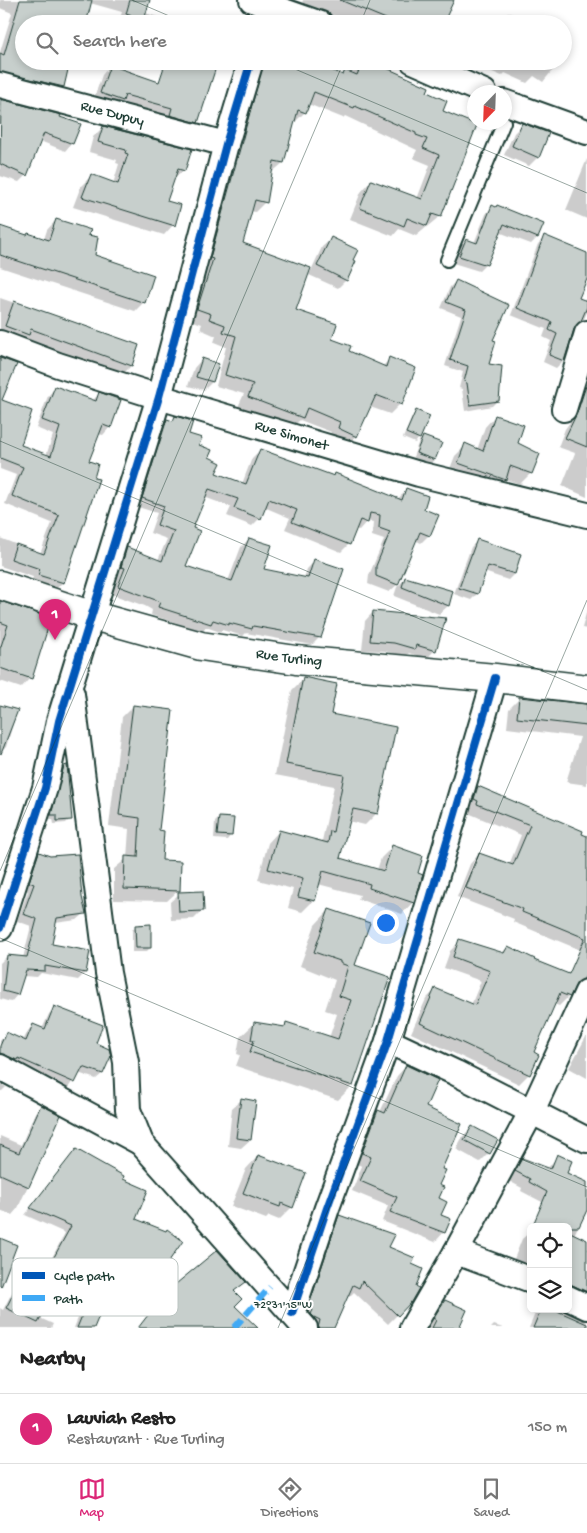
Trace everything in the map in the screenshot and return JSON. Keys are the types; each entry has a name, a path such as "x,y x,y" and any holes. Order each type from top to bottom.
{"main road":[{"name":"Rue Turling","path":"0,585 90,615 201,646 296,660 495,678 587,689"}],"street":[{"path":"264,7 291,15"},
{"path":"0,928 45,788 59,721 71,687 90,615 159,396 226,144 248,70"},
{"path":"434,70 468,85"},
{"name":"Rue Dupuy","path":"0,85 226,144"},
{"path":"512,114 587,132"},
{"path":"564,409 587,333"},
{"name":"Rue Simonet","path":"0,343 58,365 419,474 587,515"},
{"path":"298,1320 327,1208 388,1041 495,678"},
{"path":"71,687 108,973 126,1062 128,1110 141,1142 298,1320"},
{"path":"412,1328 456,1252 532,1111 587,992"},
{"path":"388,1041 587,1140"},
{"path":"0,1067 141,1142"},
{"path":"456,1252 527,1279"},
{"path":"572,1300 587,1307"}],"lane":[{"path":"447,260 499,130"}],"building":[{"path":"20,0 92,0 88,15 16,15"},
{"path":"130,0 150,0 146,15 126,14"},
{"path":"340,0 454,0 447,15 376,15"},
{"path":"15,17 15,70 68,70 64,87 0,72 0,53 4,55"},
{"path":"108,70 124,70 159,82 163,70 215,70 198,123 170,115 172,108 125,95 123,101 100,93"},
{"path":"262,70 332,70 343,75 345,70 357,75 359,70 391,70 429,87 427,92 447,101 443,111 467,121 467,130 475,130 441,217 432,214 427,226 407,218 404,226 360,208 371,180 422,199 439,155 423,148 427,139 416,135 416,133 355,106 354,108 314,92 306,113 298,110 284,163 274,161 267,203 255,200 243,243 311,268 296,310 337,324 332,339 351,346 349,351 386,367 389,357 416,368 402,405 376,395 357,437 338,428 340,422 307,408 303,418 248,397 253,384 225,375 236,336 223,332 225,325 209,319 211,314 197,309 213,259 210,258"},
{"path":"1,99 61,115 60,117 81,124 73,144 44,133 27,176 0,164"},
{"path":"522,123 549,133 539,158 512,146"},
{"path":"103,126 192,149 185,171 178,169 167,201 181,205 175,226 82,197 91,174 118,184 128,154 125,153 126,150 98,142"},
{"path":"492,205 496,207 497,205 544,224 538,238 504,224 487,265 459,256 466,239 477,243"},
{"path":"56,219 91,230 88,235 98,237 95,255 154,275 145,303 0,255 0,226 49,240"},
{"path":"544,235 587,253 587,279 579,298 587,301 587,307 581,321 574,329 564,361 549,355 557,334 549,330 552,322 517,308"},
{"path":"331,237 358,250 353,260 356,261 347,281 317,266"},
{"path":"456,280 509,305 493,340 496,341 489,364 502,366 499,401 470,405 467,383 464,382 468,366 450,360 466,310 446,302"},
{"path":"14,301 139,345 132,366 31,329 29,335 5,326"},
{"path":"0,358 17,364 2,400 32,411 21,445 51,456 60,427 42,420 55,386 96,401 99,392 121,400 111,428 103,425 89,461 98,464 94,478 99,479 64,583 38,575 40,569 11,559 16,544 44,554 59,515 12,496 23,467 0,458"},
{"path":"202,358 219,364 213,382 196,377"},
{"path":"586,386 587,447 565,438 577,413"},
{"path":"416,410 430,416 420,439 406,433"},
{"path":"495,415 524,425 518,443 540,454 532,474 510,466 506,480 458,463 465,443 483,451"},
{"path":"175,416 193,421 189,434 202,438 199,445 212,450 209,457 221,463 216,473 246,484 260,449 334,476 335,473 402,500 406,488 428,496 424,509 439,515 430,536 420,532 398,585 376,576 376,566 390,532 379,528 380,515 370,513 368,523 360,520 350,545 292,522 297,510 269,499 261,519 234,508 238,499 209,489 193,528 200,531 186,566 232,581 249,538 272,545 264,569 308,578 314,559 344,569 321,638 253,626 252,629 213,620 211,624 158,607 160,602 118,586 125,568 121,567 127,547 162,561 174,531 157,525 164,506 142,498 167,419 173,421"},
{"path":"423,436 442,443 435,460 416,453"},
{"path":"477,539 521,554 515,574 488,566 478,594 459,588"},
{"path":"405,577 453,591 449,606 402,587"},
{"path":"0,601 51,618 32,679 0,668 0,649 8,625 0,622"},
{"path":"373,611 446,618 436,651 416,645 415,649 394,643 370,641"},
{"path":"303,677 337,684 331,714 396,727 378,814 353,809 340,858 384,871 392,845 423,856 418,873 423,875 414,903 369,888 370,884 323,871 315,901 298,897 303,878 268,869 279,830 328,843 330,831 333,832 344,775 286,764"},
{"path":"519,697 587,704 587,726 517,718"},
{"path":"0,705 18,710 1,754 0,753"},
{"path":"133,705 173,710 159,830 164,831 162,860 181,861 180,891 124,889 125,856 138,857 140,818 119,815"},
{"path":"67,765 72,820 57,821 57,815 51,815 64,766"},
{"path":"478,786 583,831 582,834 587,836 587,973 584,979 575,986 570,997 560,993 534,1052 539,1055 530,1075 420,1023 435,988 475,1005 490,971 453,957 459,939 504,953 508,946 534,960 569,974 585,938 522,912 523,909 466,888 479,853 513,865 530,825 477,804 478,801 474,799"},
{"path":"219,817 234,818 232,836 217,835"},
{"path":"39,852 50,856 78,854 82,897 86,914 57,918 52,944 90,951 86,973 45,966 45,971 26,970 18,995 3,991 7,955 27,957 37,919 23,914 34,884 29,882"},
{"path":"203,891 204,911 179,912 178,892"},
{"path":"329,909 370,923 355,965 390,977 353,1086 250,1052 254,1040 251,1040 254,1022 285,1027 286,1022 338,1039 351,1000 339,996 348,966 340,963 340,961 314,952"},
{"path":"151,924 151,948 136,948 135,925"},
{"path":"54,1006 103,1025 96,1043 109,1049 111,1056 103,1074 83,1067 75,1083 18,1058 17,1060 0,1053 0,1046 6,1032 26,1041 33,1024 45,1029"},
{"path":"406,1065 438,1080 426,1107 462,1124 442,1169 446,1170 439,1185 444,1187 439,1198 447,1202 441,1215 451,1219 445,1233 390,1212 397,1197 360,1181 371,1157 362,1153 378,1110 385,1113"},
{"path":"241,1098 256,1101 251,1140 236,1138"},
{"path":"41,1105 61,1115 29,1187 0,1174 0,1145 19,1153"},
{"path":"472,1126 498,1140 490,1154 464,1140"},
{"path":"76,1149 124,1176 123,1179 148,1190 136,1219 166,1231 167,1229 183,1241 171,1258 53,1258 71,1226 30,1208"},
{"path":"557,1154 572,1161 567,1173 587,1182 587,1210 579,1227 572,1227 572,1223 534,1223 547,1192 529,1182 530,1179 515,1171 522,1158 551,1169"},
{"path":"258,1155 306,1173 293,1208 281,1203 280,1207 243,1193"},
{"path":"339,1215 395,1235 389,1247 415,1258 412,1264 423,1269 416,1286 419,1288 411,1302 398,1316 362,1281 359,1288 353,1285 334,1328 318,1328 320,1320 311,1314 313,1310 308,1308"},
{"path":"572,1233 587,1240 587,1292 572,1285"},
{"path":"0,1238 17,1245 0,1286"},
{"path":"217,1250 246,1282 234,1291 242,1299 235,1306 258,1328 138,1328 147,1316 178,1316 178,1282"},
{"path":"12,1296 12,1311 6,1308"},
{"path":"445,1300 467,1310 459,1328 432,1328 436,1320 433,1318"},
{"path":"539,1313 562,1313 587,1324 587,1328 533,1328"},
{"path":"23,1316 42,1316 38,1323"},
{"path":"82,1316 99,1316 94,1328 77,1328"}],"marked path":[{"path":"234,1328 270,1287"}],"cycle path":[{"path":"0,928 45,788 59,721 159,397 226,144 248,70"},
{"path":"292,1313 327,1208 388,1041 495,678"}],"place":[{"name":"Lauviah Resto","path":"55,640"}]}
